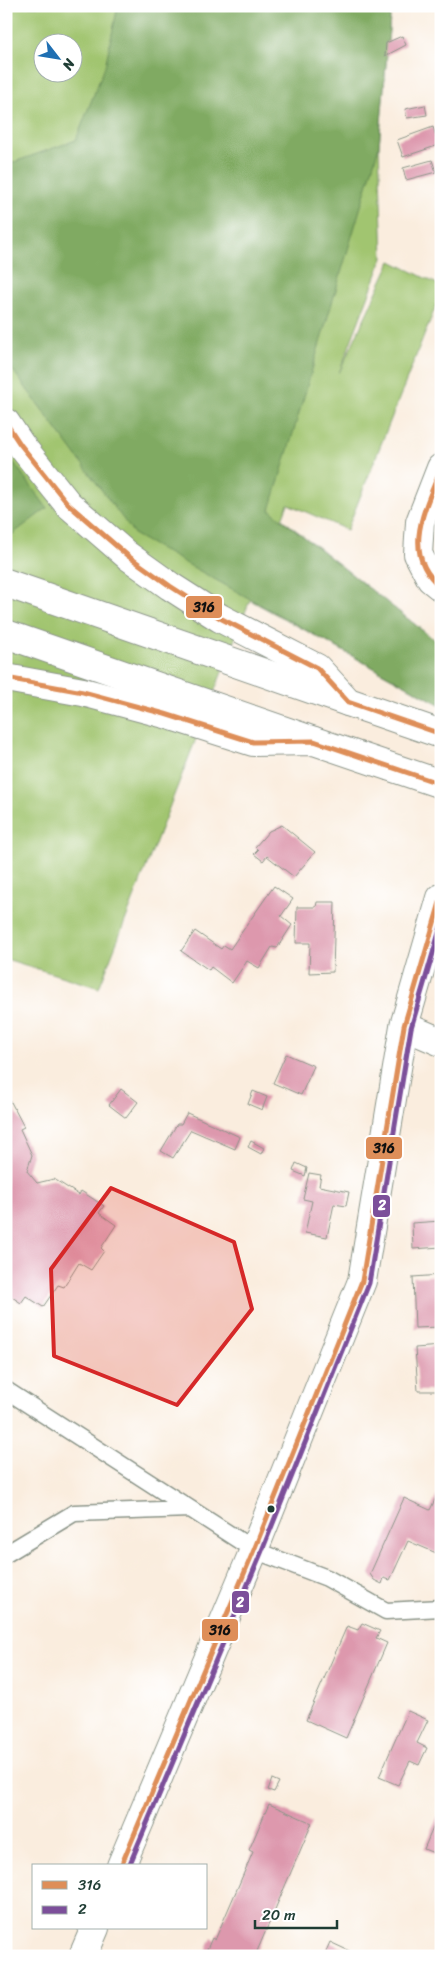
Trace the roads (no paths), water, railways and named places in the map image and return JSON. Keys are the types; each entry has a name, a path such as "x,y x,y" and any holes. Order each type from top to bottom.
{"main road":[{"path":"6,423 20,444 68,504 128,556 220,618 317,668 348,702"},
{"path":"441,468 420,522 418,554 432,579 441,587"},
{"path":"6,583 441,734"},
{"path":"6,634 441,784"},
{"path":"6,678 83,692 165,714 253,742 314,741"},
{"path":"122,1864 254,1550 362,1281 404,1026 438,916"},
{"path":"404,1026 441,1042"},
{"path":"83,1956 94,1930"}],"lane":[{"path":"6,1390 254,1550 327,1578 386,1611 441,1608"},
{"path":"6,1554 74,1513 190,1509"}]}
